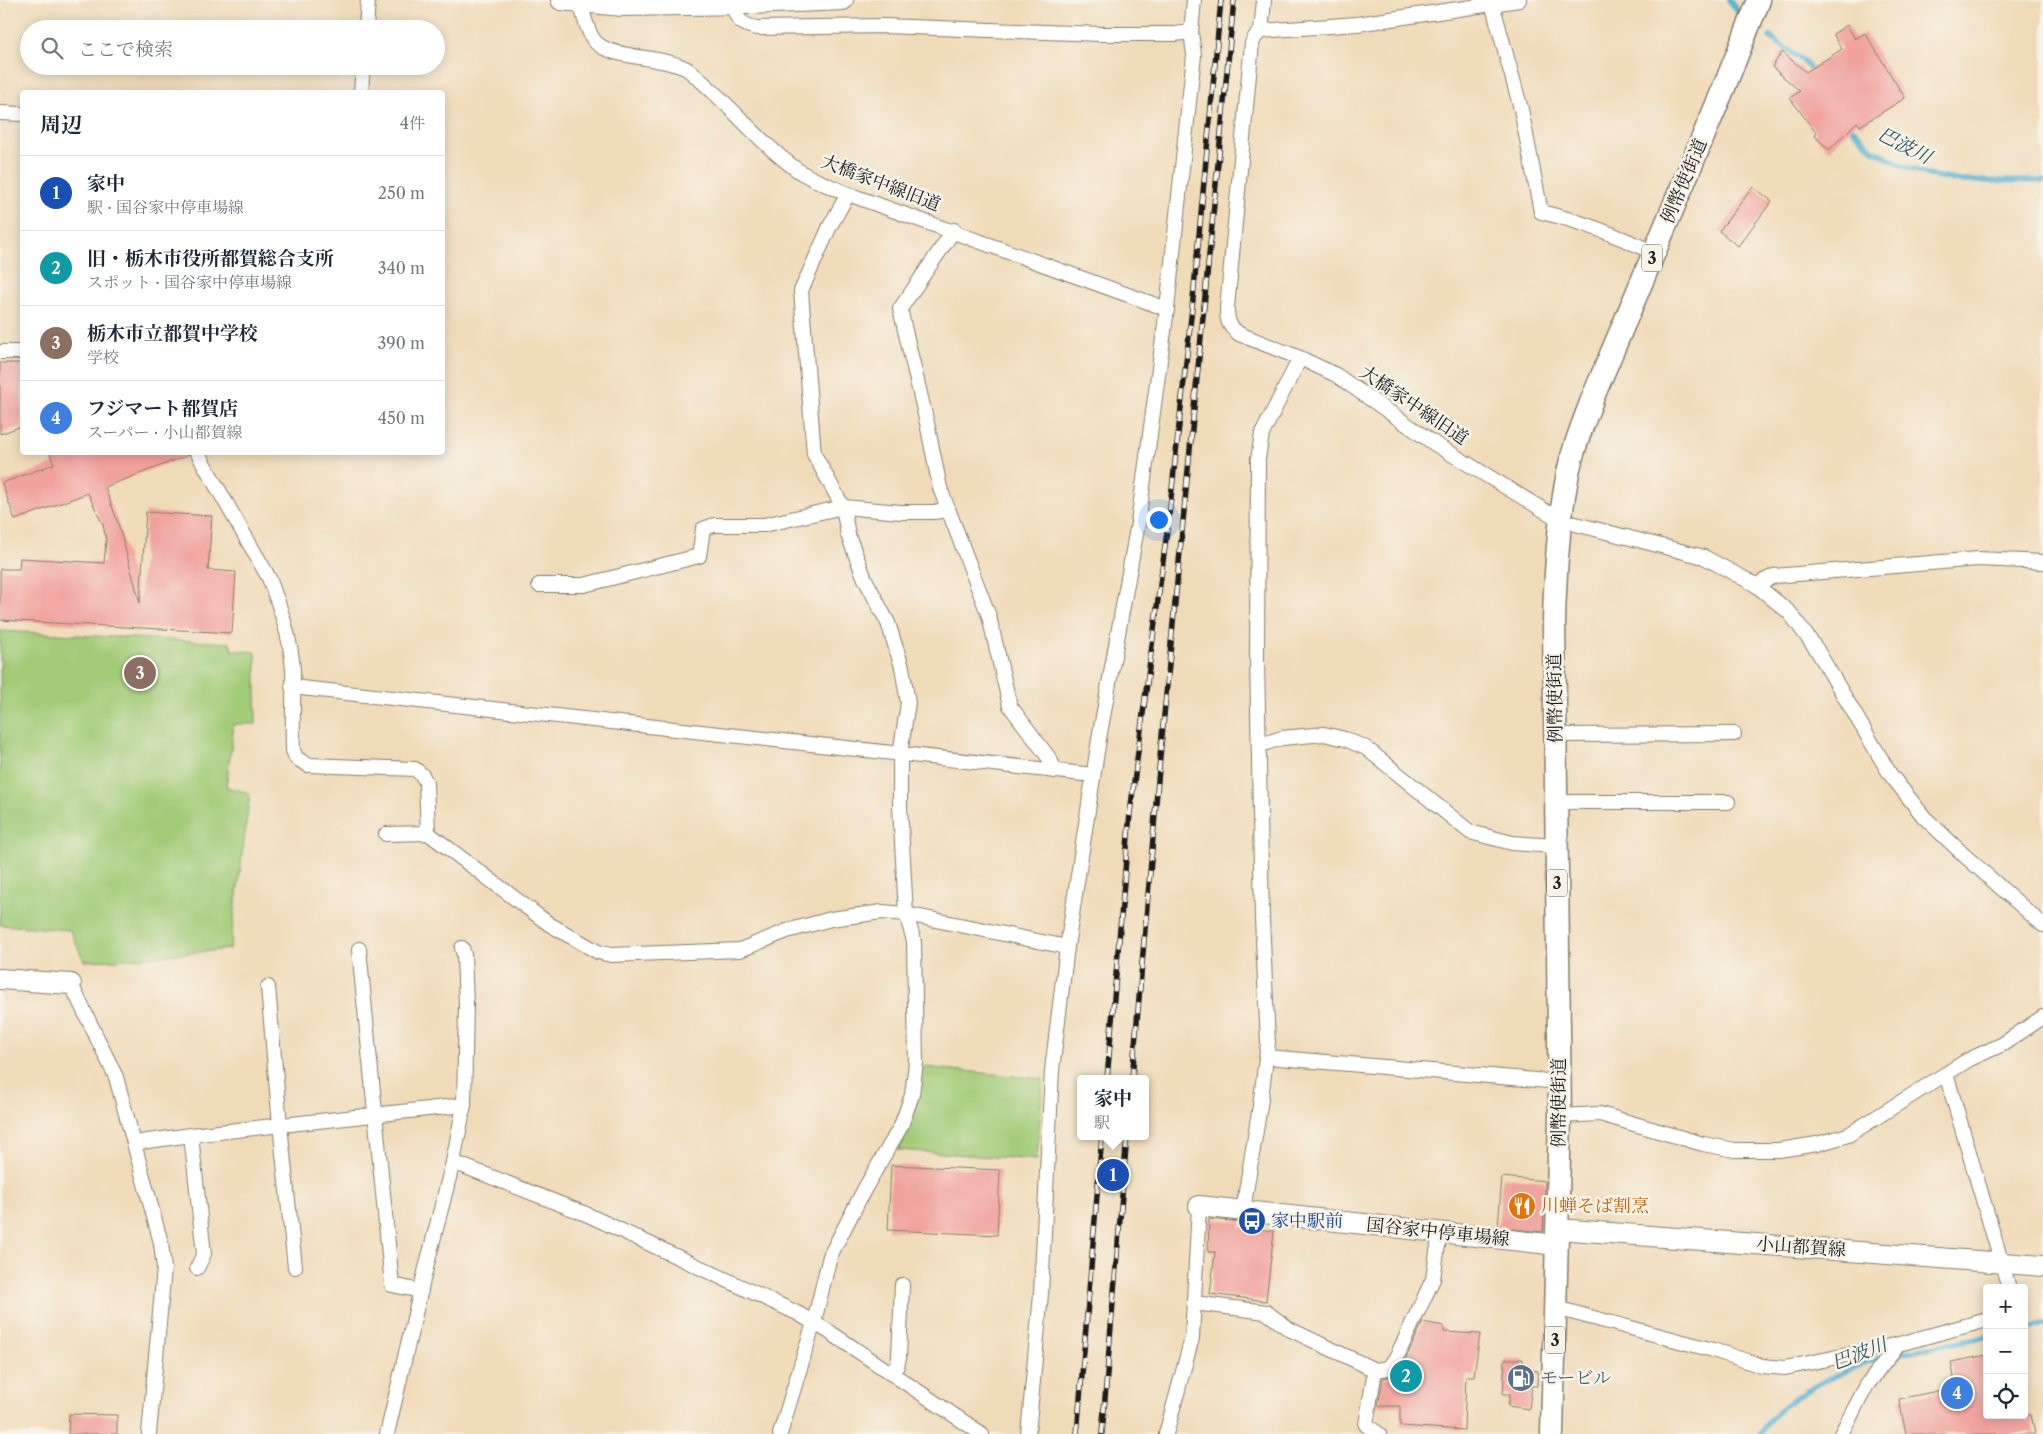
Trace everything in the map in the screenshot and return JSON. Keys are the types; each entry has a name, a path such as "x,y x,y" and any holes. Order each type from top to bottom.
{"main road":[{"path":"574,1 622,6 843,0"},
{"name":"例幣使街道","path":"1552,1434 1560,1116 1554,624 1560,520 1568,472 1579,433 1759,0"},
{"path":"0,979 71,984"},
{"name":"国谷家中停車場線","path":"1199,1206 1440,1232 1558,1237"},
{"name":"小山都賀線","path":"1558,1237 2002,1262 2043,1266"}],"street":[{"path":"367,20 368,0"},
{"path":"1028,1434 1041,1294 1052,1070 1067,947 1093,775 1138,523 1167,309 1194,55 1191,32 1194,0"},
{"path":"1264,0 1261,31 1357,24 1519,0"},
{"name":"大橋家中線旧道","path":"574,1 594,41 604,48 619,53 676,62 687,69 771,149 797,170 848,194 954,230 1167,309"},
{"path":"734,2 740,20 746,26 758,28 884,26 1101,34 1175,34 1191,32"},
{"path":"1492,3 1522,109 1541,212 1620,236 1654,253"},
{"name":"大橋家中線旧道","path":"1261,31 1255,37 1251,53 1227,308 1228,324 1239,334 1336,374 1435,444 1560,520 1704,557 1756,585 1790,613 1818,650 1890,774 1924,817 2043,925"},
{"path":"361,90 362,75"},
{"path":"0,113 20,114"},
{"path":"780,1434 814,1322 830,1256 865,1188 901,1126 912,1095 916,1062 914,941 906,914 900,807 900,754 908,703 902,667 888,623 865,579 848,535 844,507 814,454 801,291 830,226 848,194"},
{"path":"954,230 900,309 940,488 989,616 1010,706 1056,770"},
{"path":"0,352 20,352"},
{"path":"1243,1210 1266,1057 1268,1027 1262,919 1258,658 1259,445 1262,434 1300,358"},
{"path":"200,455 269,578 288,639 293,670 293,750 296,758 308,765 415,769 426,782 428,833"},
{"path":"539,585 584,585 700,556 703,529 714,525 764,525 844,507 901,512 948,510"},
{"path":"1756,585 1774,576 1978,559 2043,562"},
{"path":"292,687 1093,775"},
{"path":"1260,746 1282,738 1324,734 1344,739 1366,748 1470,832 1512,843 1556,846"},
{"path":"1555,735 1734,734"},
{"path":"1556,802 1728,802"},
{"path":"386,834 428,833 549,924 598,952 611,955 740,950 787,931 831,919 882,912 906,914 1067,947"},
{"path":"359,948 392,1285 421,1291"},
{"path":"387,1434 453,1162 464,1105 466,1004 462,948"},
{"path":"71,984 116,1077 161,1243 164,1268 149,1434"},
{"path":"268,987 280,1125 296,1267"},
{"path":"1560,1116 1600,1114 1703,1144 1735,1150 1779,1150 1817,1144 1848,1135 1968,1060 2004,1044 2043,1017"},
{"path":"1266,1057 1560,1082"},
{"path":"1946,1074 2008,1284"},
{"path":"134,1143 464,1105"},
{"path":"191,1135 204,1254 197,1268"},
{"path":"453,1162 586,1214 814,1322 982,1434"},
{"path":"1166,1434 1192,1338 1199,1206"},
{"path":"1194,1303 1266,1312 1289,1329 1375,1370 1389,1368 1398,1354 1433,1279 1440,1232"},
{"path":"890,1373 897,1366 899,1358 902,1285"},
{"path":"1556,1308 1713,1350 1762,1366 1785,1368 1898,1344 1983,1321"},
{"path":"1841,1434 1867,1385 1898,1344"},
{"path":"1375,1370 1366,1425 1379,1434"}],"green space":[{"path":"0,631 230,643 232,650 256,652 256,724 234,724 226,787 250,793 230,949 116,960 84,961 70,930 0,925"},
{"path":"923,1067 1043,1079 1037,1160 897,1150 911,1120"}],"building":[{"path":"1847,25 1855,39 1865,33 1905,98 1860,126 1857,122 1829,150 1814,135 1816,133 1790,98 1800,91 1772,67 1782,52 1806,72 1842,49 1833,34"},
{"path":"1753,187 1772,201 1738,246 1719,231"},
{"path":"0,363 20,363 20,427 0,434"},
{"path":"50,455 189,455 105,487 118,523 140,603 146,512 212,516 208,570 236,572 232,633 0,620 0,569 19,569 20,558 104,563 106,539 103,525 88,493 15,520 2,483 54,464"},
{"path":"891,1165 1000,1170 997,1235 888,1230"},
{"name":"川蝉そば割烹","path":"1502,1177 1545,1181 1543,1232 1498,1227"},
{"path":"1209,1219 1241,1222 1240,1227 1274,1231 1266,1301 1210,1294 1215,1252 1208,1252"},
{"path":"1423,1322 1444,1326 1444,1332 1480,1334 1474,1376 1466,1376 1464,1430 1400,1426 1400,1406 1378,1406 1383,1378 1405,1374 1405,1360"},
{"path":"1983,1356 1983,1419 2028,1419 2028,1415 2031,1415 2035,1434 1906,1434 1899,1399 1956,1387 1951,1362"},
{"name":"モービル","path":"1505,1359 1523,1359 1523,1370 1538,1371 1537,1386 1532,1386 1529,1409 1508,1406 1510,1394 1503,1394"},
{"path":"69,1414 117,1415 117,1434 68,1434"}],"waterway":[{"name":"巴波川","path":"1729,0 1739,13"},
{"name":"巴波川","path":"1770,37 1803,61 1815,74"},
{"name":"巴波川","path":"1847,123 1872,149 1903,166 1929,175 1960,181 2043,181"},
{"name":"巴波川","path":"2028,1328 2043,1325"},
{"name":"巴波川","path":"1896,1354 1983,1337"},
{"name":"巴波川","path":"1760,1434 1772,1417 1798,1396 1826,1380 1884,1357"}],"railway":[{"path":"1107,1075 1130,813 1169,516 1193,299 1221,0"},
{"path":"1132,1075 1161,746 1234,0"},
{"path":"1077,1434 1102,1140"},
{"path":"1102,1434 1127,1140"}],"place":[{"name":"栃木市立都賀中学校","path":"140,673"},
{"name":"家中","path":"1113,1175"},
{"name":"川蝉そば割烹","path":"1522,1206"},
{"name":"家中駅前","path":"1252,1221"},
{"name":"旧・栃木市役所都賀総合支所","path":"1406,1376"},
{"name":"モービル","path":"1521,1378"},
{"name":"フジマート都賀店","path":"1957,1393"}]}
